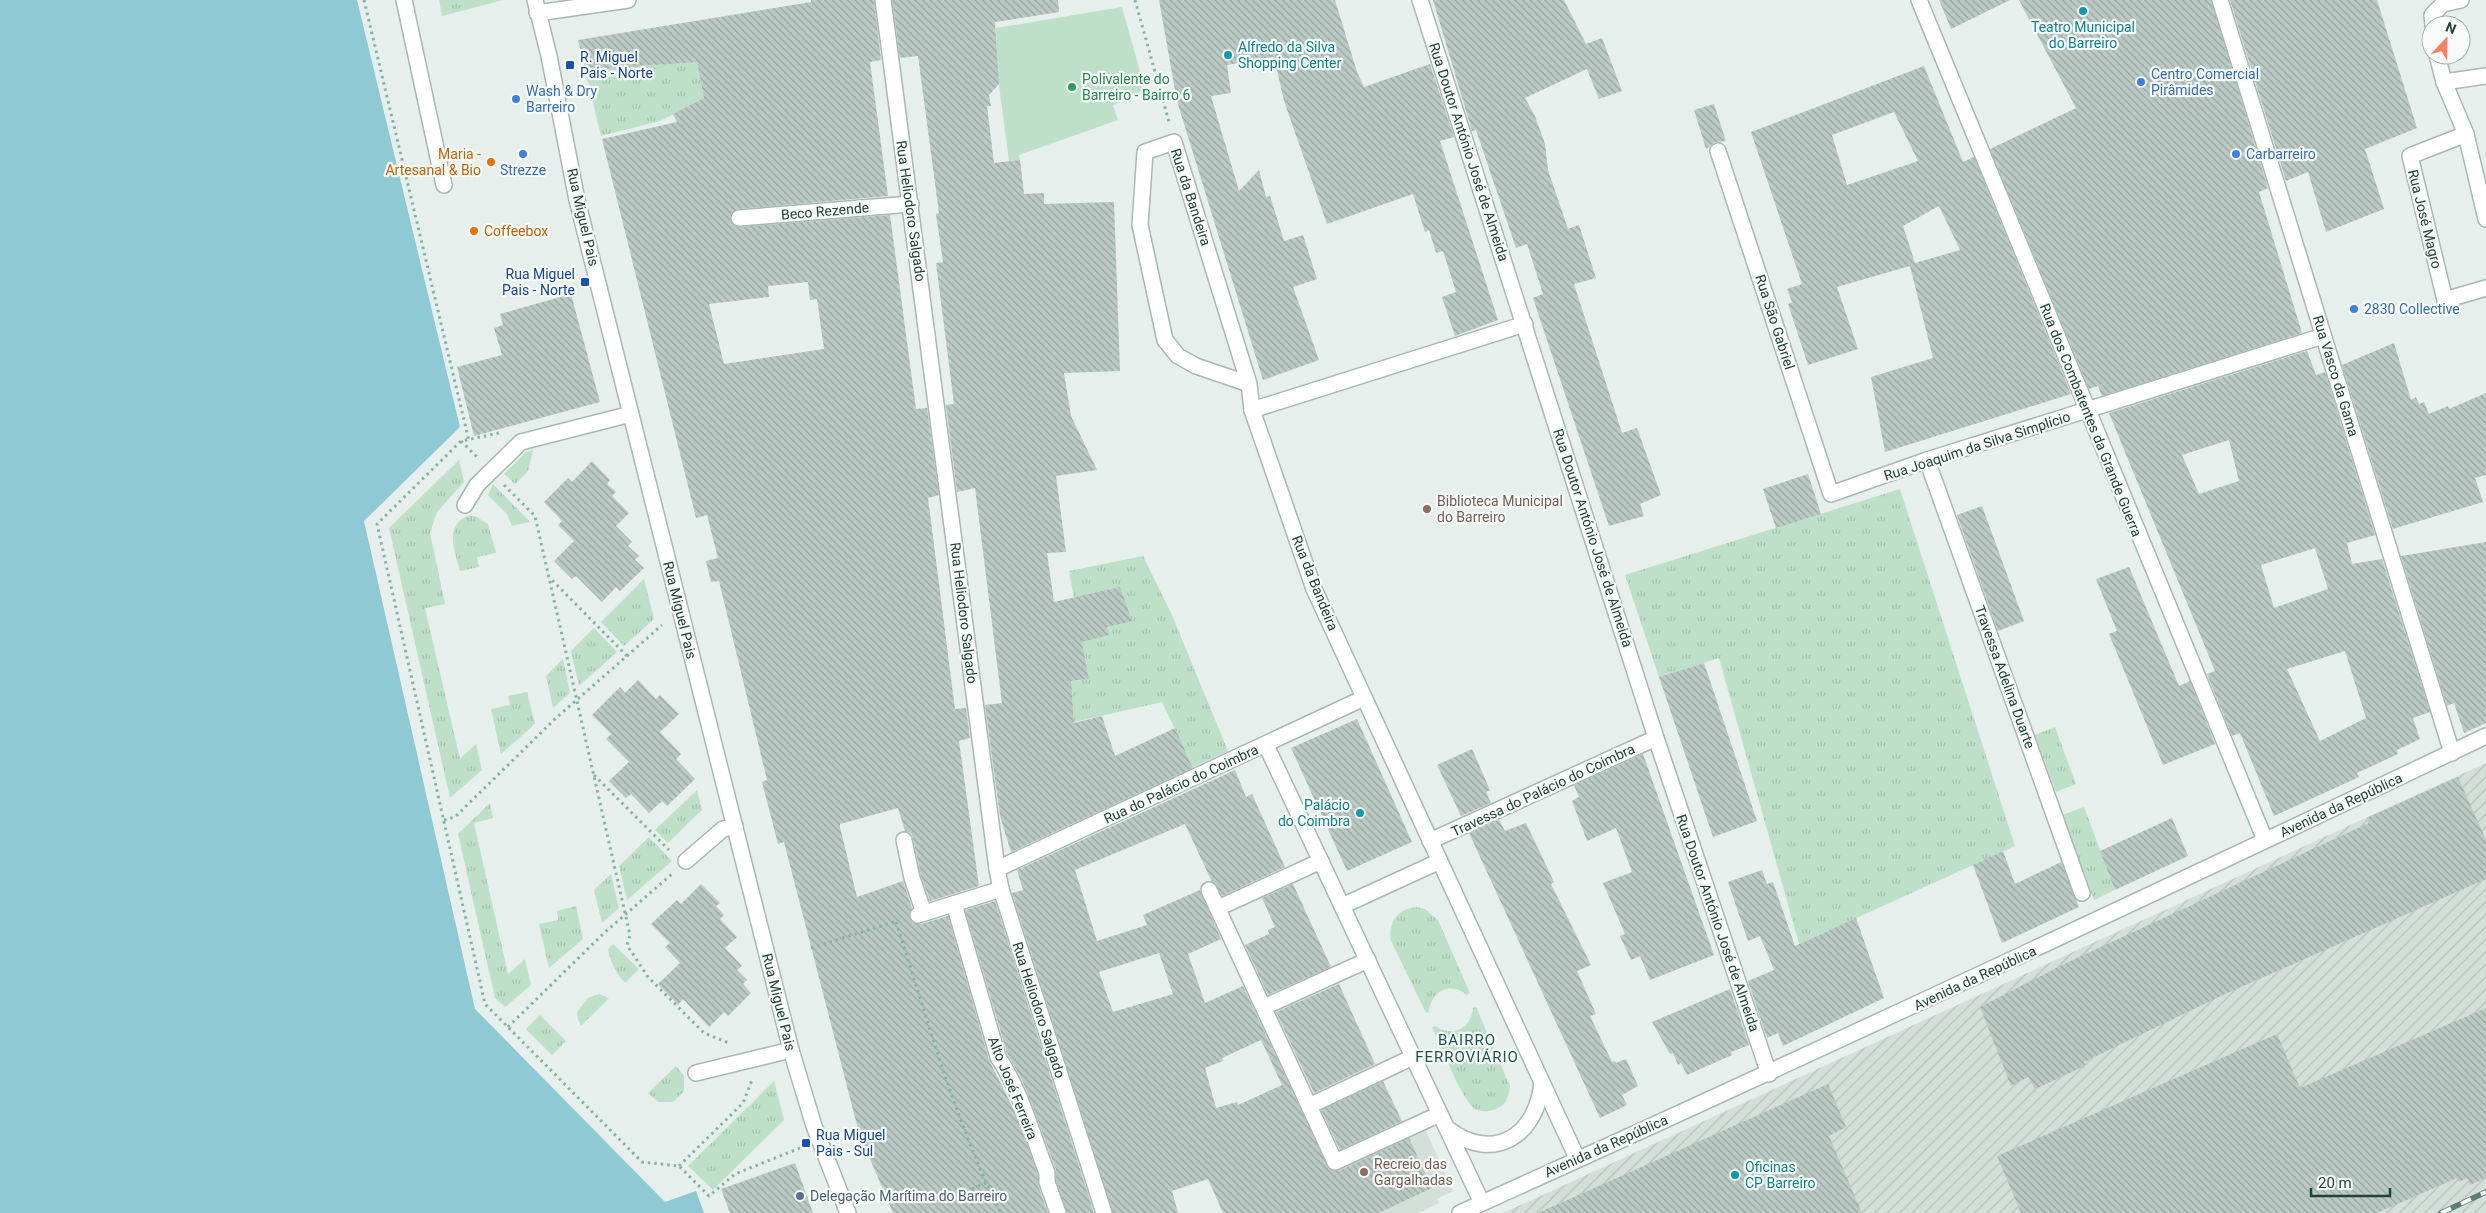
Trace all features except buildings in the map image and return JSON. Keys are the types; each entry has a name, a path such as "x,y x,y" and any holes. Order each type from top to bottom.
{"street":[{"path":"404,0 444,185"},
{"path":"536,6 628,0"},
{"name":"Rua Heliodoro Salgado","path":"883,0 997,869 1001,889 1104,1213"},
{"name":"Rua Doutor António José de Almeida","path":"1420,0 1656,738 1769,1074"},
{"name":"Rua dos Combatentes da Grande Guerra","path":"1919,0 2086,410 2265,840"},
{"name":"Rua Vasco da Gama","path":"2220,0 2452,752"},
{"path":"2432,15 2443,4 2461,0"},
{"name":"Rua Miguel Pais","path":"536,6 549,56 577,200 791,1050 814,1126 848,1213"},
{"path":"2440,65 2444,82 2466,134 2486,219"},
{"path":"2444,82 2486,76"},
{"name":"Rua José Magro","path":"2466,134 2410,156 2445,300 2486,288"},
{"name":"Rua da Bandeira","path":"1249,384 1196,366 1178,356 1165,340 1140,225 1145,152 1174,142 1249,384 1252,410 1309,574 1364,698 1577,1158"},
{"name":"Rua São Gabriel","path":"1718,152 1831,494"},
{"name":"Beco Rezende","path":"739,218 911,204"},
{"path":"1252,410 1525,324"},
{"name":"Rua Joaquim da Silva Simplício","path":"1831,494 1928,460 2323,336"},
{"path":"465,506 477,485 521,442 632,414"},
{"name":"Travessa Adelina Duarte","path":"1928,460 2082,893"},
{"name":"Rua do Palácio do Coimbra","path":"997,869 1364,698"},
{"name":"Avenida da República","path":"1460,1213 1577,1158 1769,1074 2486,736"},
{"name":"Travessa do Palácio do Coimbra","path":"1430,841 1656,738"},
{"path":"1266,745 1482,1203"},
{"path":"680,862 722,829 735,826"},
{"path":"904,840 921,914 1001,889"},
{"path":"1218,908 1321,861"},
{"path":"1342,906 1440,862"},
{"path":"1209,890 1335,1162 1440,1114"},
{"name":"Alto José Ferreira","path":"954,904 998,1057 1008,1072 1024,1112 1047,1173 1046,1182 1058,1213"},
{"path":"1264,1007 1368,960"},
{"path":"696,1073 791,1050"},
{"path":"1309,1106 1413,1057"},
{"path":"1446,1128 1460,1138 1476,1143 1494,1144 1510,1140 1524,1129 1534,1114 1540,1100 1542,1083"}],"path":[{"path":"364,0 469,441"},
{"path":"1135,0 1174,142"},
{"path":"508,431 469,441 461,441 377,524 485,1004 642,1162 679,1166 709,1196 735,1174 801,1148"},
{"path":"461,441 535,516 630,935 627,946 648,977 704,1034 737,1047"},
{"path":"549,577 627,656"},
{"path":"444,820 455,817 576,700 663,624"},
{"path":"508,1027 680,862 594,774"},
{"path":"812,948 921,914"},
{"path":"896,922 941,1068 964,1133 1000,1213"},
{"path":"679,1166 743,1103 753,1079"},
{"path":"972,1189 986,1183"}],"shaded area":[{"path":"2486,763 2486,1213 1503,1213"},
{"name":"Recreio das Gargalhadas","path":"1425,1129 1453,1191 1437,1199 1439,1203 1419,1213 1268,1213 1309,1160 1326,1156 1333,1170"}],"green space":[{"path":"439,0 503,0 442,16"},
{"name":"Polivalente do Barreiro - Bairro 6","path":"1122,7 1146,93 1113,105 1118,120 1019,155 1020,160 1009,161 998,78 996,28"},
{"path":"697,61 705,98 660,121 601,136 585,70"},
{"path":"533,450 528,471 515,484 504,474 526,452"},
{"path":"459,460 464,482 437,512 430,533 445,604 425,608 460,759 476,744 482,770 450,798 389,528"},
{"path":"493,484 530,522 512,526 507,514 488,495"},
{"path":"1900,489 2015,846 1799,944 1719,658 1659,677 1625,575"},
{"path":"467,516 475,516 488,524 496,553 477,557 479,567 460,571 454,548 453,533 460,521"},
{"path":"1143,556 1172,615 1228,751 1193,767 1162,702 1074,722 1072,695 1001,691 1089,679 1069,571"},
{"path":"644,579 654,619 624,646 601,622"},
{"path":"594,628 617,652 579,686 571,651"},
{"path":"563,659 570,693 553,708 546,676"},
{"path":"527,692 535,724 501,754 491,709 510,705 508,696"},
{"path":"2055,727 2076,784 2056,792 2035,735"},
{"path":"697,790 702,810 668,843 655,830"},
{"path":"490,803 493,818 474,823 508,974 525,959 531,985 505,1007 495,998 458,834"},
{"path":"2084,807 2115,890 2094,900 2062,815"},
{"path":"649,837 672,861 627,900 619,866"},
{"path":"611,874 619,908 602,923 594,890"},
{"path":"576,906 583,939 549,968 539,924 558,920 557,911"},
{"path":"1417,907 1425,909 1438,920 1470,993 1467,995 1454,989 1442,990 1433,999 1429,1012 1426,1013 1391,941 1390,934 1393,922 1400,913"},
{"path":"613,944 639,969 625,983 616,971 611,959 608,949"},
{"path":"599,994 609,998 581,1026 577,1012 588,998"},
{"path":"1476,1007 1510,1086 1504,1104 1489,1111 1475,1109 1470,1104 1458,1084 1432,1027 1435,1026 1441,1030 1448,1031 1460,1029 1469,1021 1473,1008"},
{"path":"540,1015 566,1041 552,1055 526,1029"},
{"path":"676,1066 684,1076 684,1091 673,1102 658,1102 648,1093"},
{"path":"774,1081 784,1120 713,1190 688,1166"}],"water":[{"path":"0,0 357,0 460,427 364,521 475,1009 665,1202 696,1191 704,1213 0,1213"}],"railway":[{"path":"2441,1213 2486,1192"}],"place":[{"name":"Teatro Municipal do Barreiro","path":"2083,11"},
{"name":"Alfredo da Silva Shopping Center","path":"1228,55"},
{"name":"R. Miguel Pais - Norte","path":"570,65"},
{"name":"Centro Comercial Pirâmides","path":"2141,82"},
{"name":"Polivalente do Barreiro - Bairro 6","path":"1072,87"},
{"name":"Wash & Dry Barreiro","path":"516,99"},
{"name":"Strezze","path":"523,154"},
{"name":"Carbarreiro","path":"2236,154"},
{"name":"Maria - Artesanal & Bio","path":"491,162"},
{"name":"Coffeebox","path":"474,231"},
{"name":"Rua Miguel Pais - Norte","path":"585,282"},
{"name":"2830 Collective","path":"2354,309"},
{"name":"Biblioteca Municipal do Barreiro","path":"1427,509"},
{"name":"Palácio do Coimbra","path":"1360,813"},
{"name":"Rua Miguel Pais - Sul","path":"806,1143"},
{"name":"Recreio das Gargalhadas","path":"1364,1172"},
{"name":"Oficinas CP Barreiro","path":"1735,1175"},
{"name":"Delegação Marítima do Barreiro","path":"800,1196"}],"district":[{"name":"BAIRRO FERROVIÁRIO","path":"1467,1048"}]}
